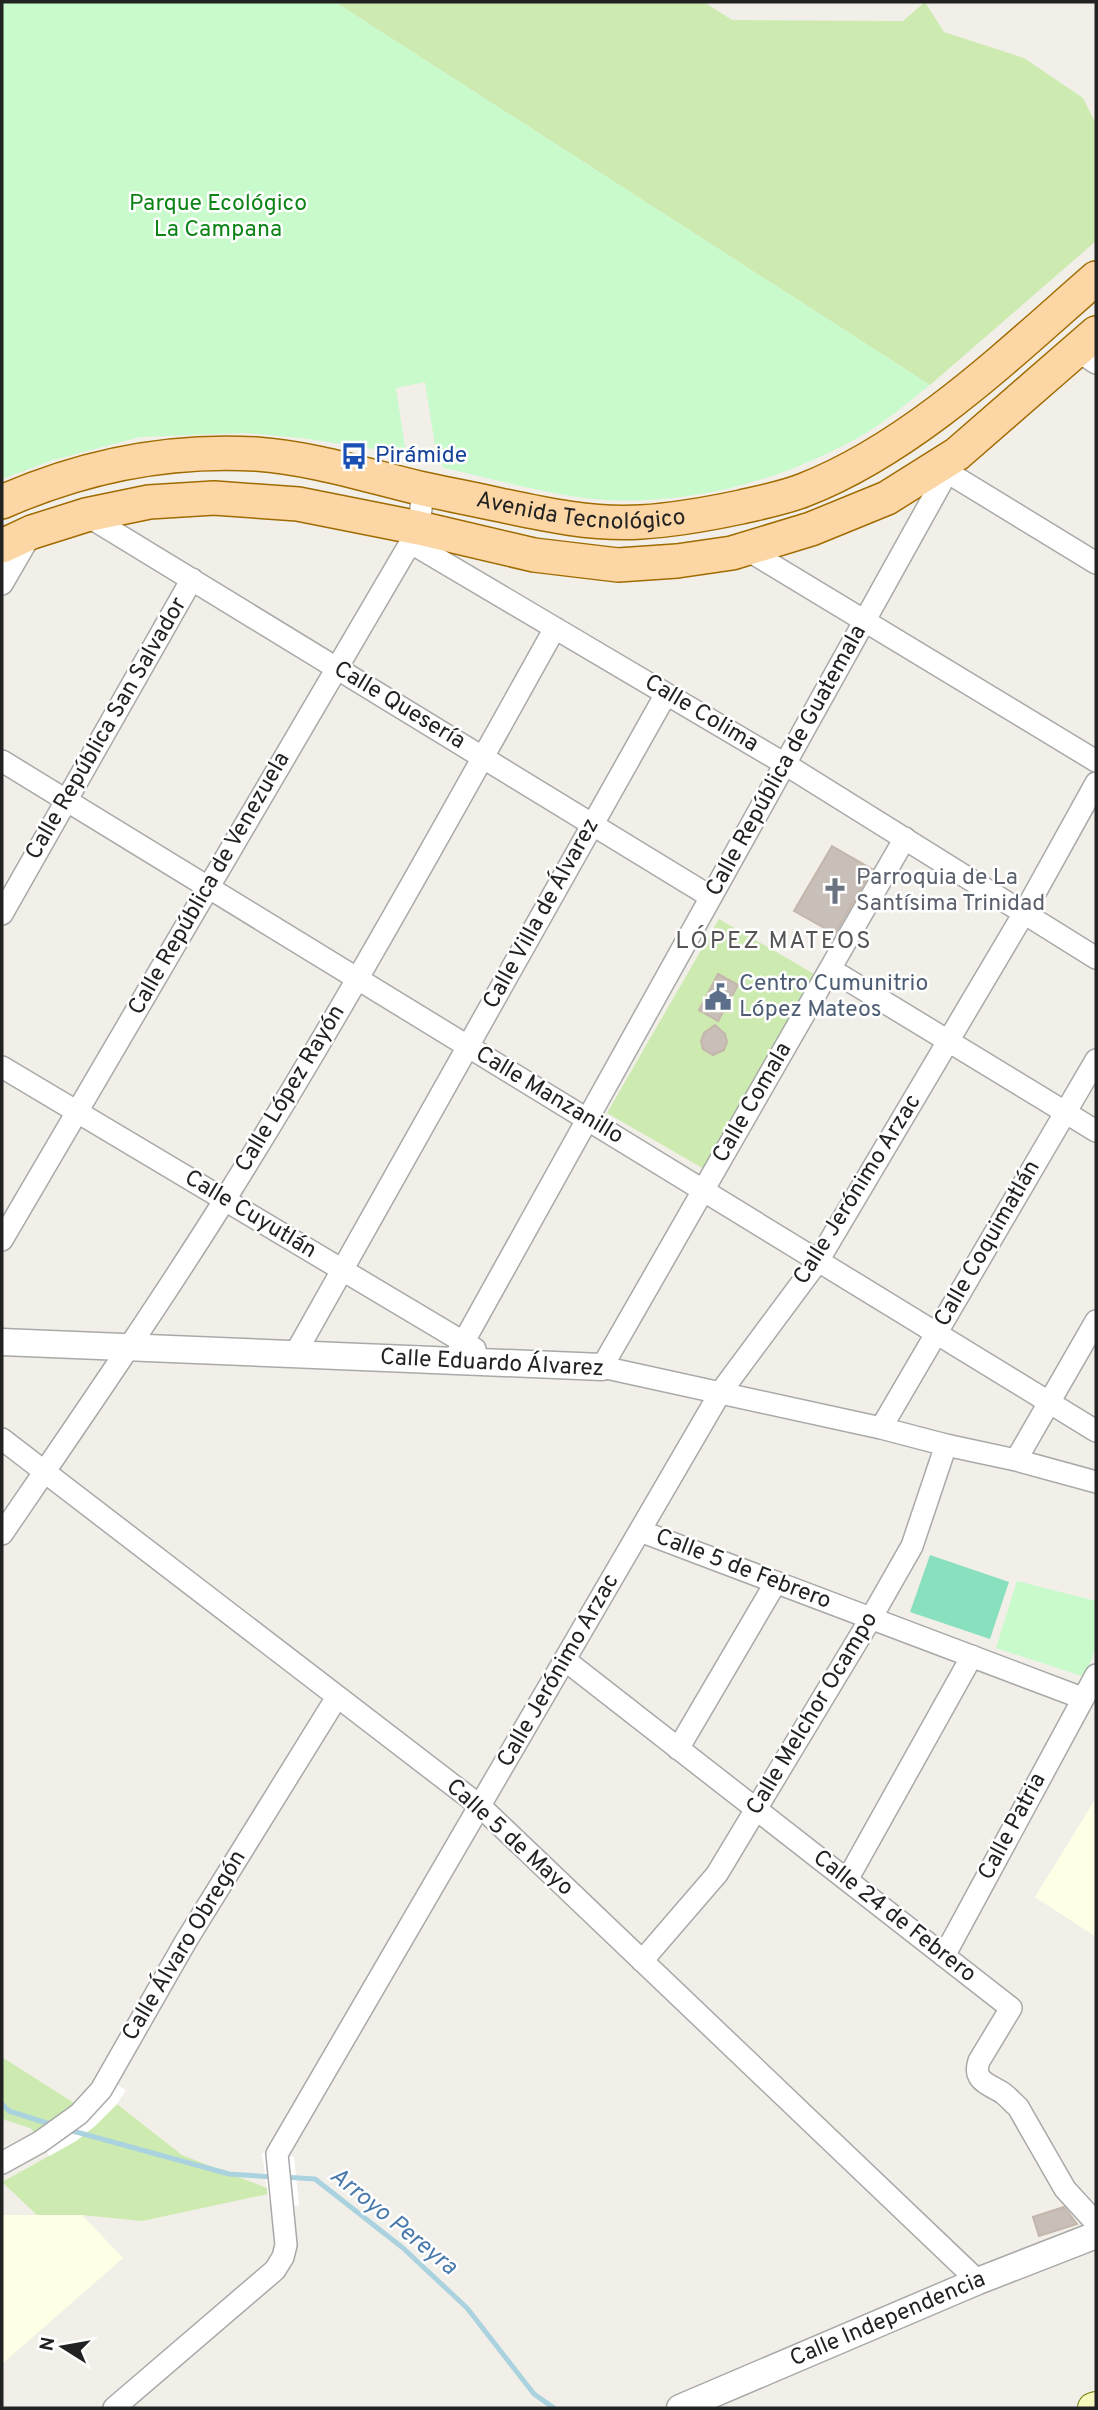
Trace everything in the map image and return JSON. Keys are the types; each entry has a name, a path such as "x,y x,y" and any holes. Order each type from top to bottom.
{"main road":[{"name":"Avenida Tecnológico","path":"2,502 30,489 115,463 160,456 208,453 257,454 317,462 558,517 640,523 702,515 802,491 842,473 920,424 974,384 1096,278"},
{"name":"Avenida Tecnológico","path":"2,546 32,532 86,515 149,502 214,498 298,504 415,535 534,555 618,565 677,561 746,549 811,529 887,498 952,463 1089,348"}],"street":[{"path":"952,463 1096,563"},
{"name":"Calle República de Guatemala","path":"458,1352 952,463"},
{"path":"415,535 423,488"},
{"name":"Calle Quesería","path":"86,515 711,897"},
{"path":"2,584 32,532"},
{"name":"Calle Colima","path":"415,535 481,584 785,764 1096,958"},
{"name":"Calle República de Venezuela","path":"2,1240 415,535"},
{"path":"481,584 497,547"},
{"path":"746,549 1096,761"},
{"name":"Calle República San Salvador","path":"2,914 192,579"},
{"name":"Calle López Rayón","path":"2,1534 129,1348 225,1200 357,979 555,628"},
{"name":"Calle Villa de Álvarez","path":"295,1354 666,694"},
{"name":"Calle Manzanillo","path":"2,761 1096,1432"},
{"name":"Calle Jerónimo Arzac","path":"114,2408 275,2270 283,2257 286,2245 277,2154 720,1393 818,1261 1024,913 1096,783"},
{"name":"Calle Comala","path":"603,1367 905,838"},
{"path":"830,969 1096,1131"},
{"name":"Calle Coquimatlán","path":"881,1427 1096,1060"},
{"name":"Calle Cuyutlán","path":"2,1067 343,1270 458,1352"},
{"path":"1016,1460 1096,1321"},
{"name":"Calle Eduardo Álvarez","path":"2,1342 295,1354 458,1352 498,1363 603,1367 881,1427 1096,1482"},
{"name":"Calle 5 de Mayo","path":"2,1439 480,1806 978,2281"},
{"name":"Calle Melchor Ocampo","path":"642,1961 717,1874 871,1618 912,1546 946,1445"},
{"name":"Calle 5 de Febrero","path":"640,1531 1082,1698"},
{"path":"678,1749 776,1582"},
{"path":"847,1880 972,1657"},
{"name":"Calle 24 de Febrero","path":"565,1660 1011,2008 978,2061 976,2071 979,2080 1007,2096 1018,2107 1065,2189 1096,2223"},
{"name":"Calle Patria","path":"944,1956 1096,1675"},
{"name":"Calle Álvaro Obregón","path":"2,2163 40,2142 79,2114 101,2090 186,1941 337,1697"},
{"name":"Calle Independencia","path":"680,2408 978,2281 1096,2235"}],"shaded area":[{"path":"1096,1798 1096,1937 1035,1897"},
{"path":"2,2215 82,2215 123,2258 2,2364"}],"green space":[{"name":"Parque Ecológico La Campana","path":"2,2 335,2 930,385 874,428 806,463 741,485 673,498 586,498 444,468 437,458 425,382 396,388 406,454 302,438 245,433 140,437 53,460 2,479"},
{"path":"335,2 704,2 732,20 903,21 925,2 944,32 1024,58 1083,98 1096,124 1096,241 930,385"},
{"path":"719,919 816,975 704,1169 607,1113"},
{"path":"930,1555 1009,1582 990,1639 910,1612"},
{"path":"1017,1581 1096,1601 1096,1647 1085,1677 996,1648"},
{"path":"2,2057 74,2103 63,2117 38,2136 30,2128 2,2119"},
{"path":"117,2104 182,2155 267,2188 268,2194 142,2221 82,2215 37,2215 2,2182 76,2141"}],"pier":[{"path":"99,2074 126,2090 117,2104 95,2126 76,2141 49,2156 38,2136 63,2117"},
{"path":"262,2153 294,2157 299,2206 269,2203"}],"building":[{"name":"Parroquia de La Santísima Trinidad","path":"832,846 872,869 835,934 794,911"},
{"name":"Centro Cumunitrio López Mateos","path":"718,974 738,985 718,1021 699,1010"},
{"path":"715,1025 725,1034 727,1042 724,1050 713,1055 703,1049 701,1041 704,1033"},
{"path":"1064,2207 1077,2224 1039,2236 1033,2217"}],"waterway":[{"name":"Arroyo Pereyra","path":"2,2104 9,2111 53,2125"},
{"name":"Arroyo Pereyra","path":"69,2130 229,2174 273,2177"},
{"name":"Arroyo Pereyra","path":"283,2177 315,2179 403,2248 467,2308 534,2394 554,2408"}],"place":[{"name":"Pirámide","path":"354,456"},
{"name":"Parroquia de La Santísima Trinidad","path":"835,891"},
{"name":"Centro Cumunitrio López Mateos","path":"718,997"}],"district":[{"name":"LÓPEZ MATEOS","path":"774,942"}]}
